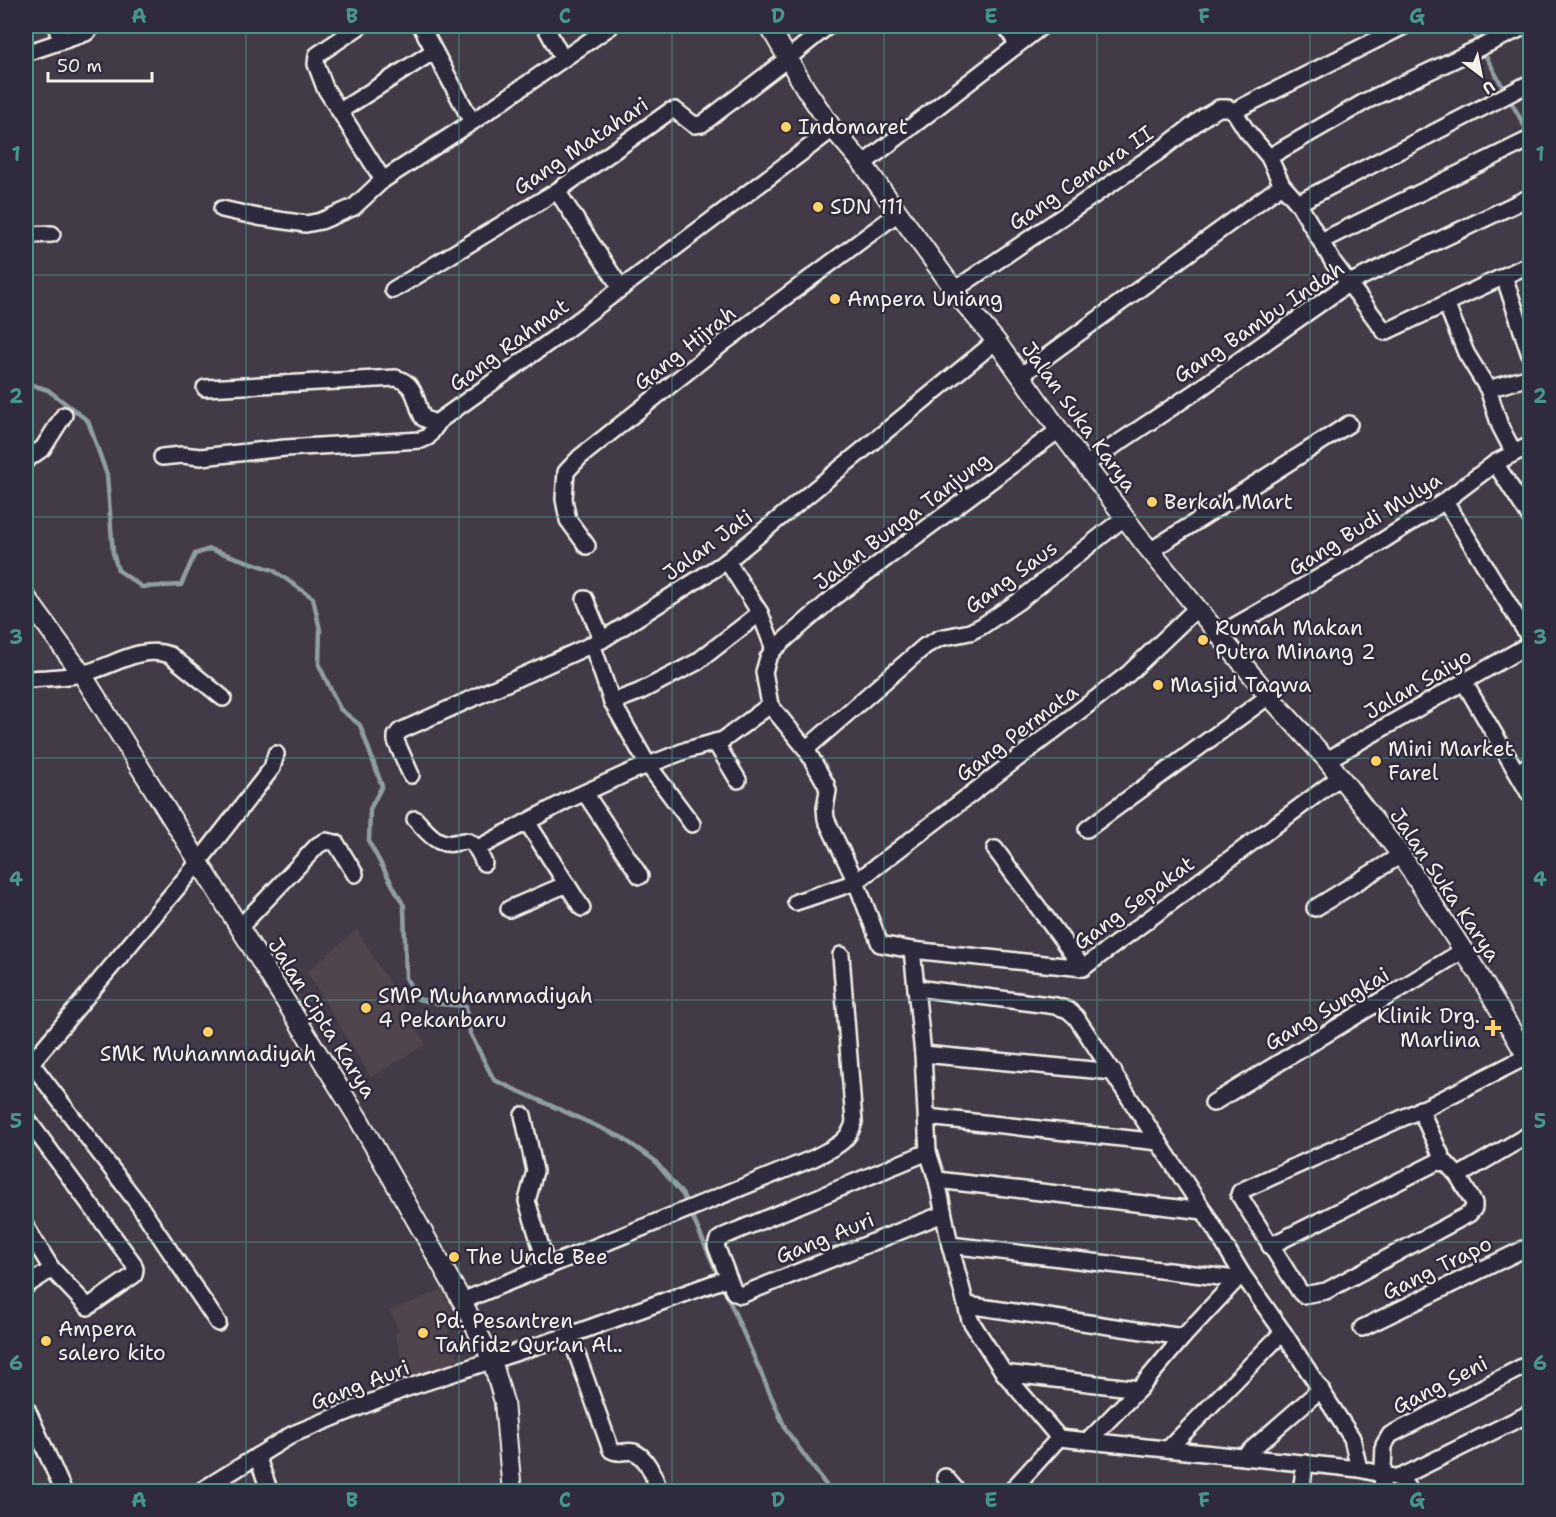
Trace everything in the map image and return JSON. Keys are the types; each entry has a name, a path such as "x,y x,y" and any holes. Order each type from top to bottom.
{"main road":[{"name":"Jalan Suka Karya","path":"769,26 787,59 833,129 863,164 954,290 996,341 1084,465 1196,609 1269,696 1327,760 1401,855 1464,950 1529,1058"},
{"name":"Jalan Cipta Karya","path":"26,597 82,674 357,1118 399,1187 462,1301 492,1360 504,1402 512,1491"}],"street":[{"path":"56,26 62,41"},
{"path":"26,53 86,33 93,26"},
{"path":"360,26 317,55 316,64 326,88 383,180"},
{"path":"421,26 472,122"},
{"path":"545,26 563,59"},
{"path":"222,209 306,224 321,221 354,207 383,180 611,26"},
{"path":"787,59 828,26"},
{"path":"1006,26 1017,44"},
{"path":"863,164 1042,26"},
{"name":"Gang Cemara II","path":"954,290 1219,108 1234,111 1404,26"},
{"path":"1269,157 1366,101 1526,26"},
{"path":"340,111 435,51"},
{"name":"Gang Matahari","path":"393,290 557,191 672,110 677,111 694,125 702,124 787,59"},
{"path":"1298,203 1526,85"},
{"path":"1234,111 1246,130 1269,157 1282,185 1298,203 1333,262 1384,332 1530,264"},
{"name":"Gang Rahmat","path":"162,457 182,455 201,457 285,448 421,440 428,437 437,424 833,129"},
{"path":"1321,241 1526,141"},
{"path":"1020,376 1282,185"},
{"path":"557,191 621,288"},
{"name":"Gang Bambu Indah","path":"1084,465 1196,392 1349,283 1530,196"},
{"name":"Gang Hijrah","path":"587,546 568,520 564,499 566,472 580,457 726,341 898,213"},
{"path":"26,235 52,234"},
{"path":"1504,276 1530,355"},
{"path":"1446,303 1466,353 1488,389 1500,426 1514,453"},
{"name":"Jalan Jati","path":"411,775 396,741 396,736 400,731 597,642 728,561 996,341"},
{"path":"1488,389 1530,377"},
{"path":"205,388 396,378 411,386 416,394 423,418 437,424"},
{"path":"26,460 43,448 64,415"},
{"path":"1150,551 1349,424"},
{"name":"Jalan Bunga Tanjung","path":"774,649 834,597 1059,430"},
{"name":"Gang Budi Mulya","path":"1219,635 1379,543 1445,501 1495,463 1530,445"},
{"path":"1495,463 1530,517"},
{"path":"1445,501 1530,641"},
{"name":"Gang Saus","path":"806,749 925,646 940,638 970,632 982,626 1019,600 1125,516"},
{"path":"728,561 760,613 774,649 768,658 764,672 770,705 806,749 826,784 828,791 826,819 856,882"},
{"path":"585,599 612,702 648,765 692,824"},
{"name":"Gang Permata","path":"796,902 856,882 1128,674 1196,609"},
{"path":"612,702 639,692 697,662 760,613"},
{"name":"Jalan Saiyo","path":"1327,760 1530,641"},
{"path":"26,679 82,674 144,652 160,651 170,655 223,698"},
{"path":"1464,681 1524,768 1530,795"},
{"path":"1087,829 1269,696"},
{"path":"478,848 585,793 648,765 687,750 723,740 770,705"},
{"path":"714,742 738,780"},
{"path":"218,1323 139,1205 28,1064 198,863 272,768 276,754"},
{"name":"Gang Sepakat","path":"856,882 880,944 912,950 1083,968 1340,777"},
{"path":"585,793 640,876"},
{"path":"415,819 441,842 462,840 470,842 478,848 484,863"},
{"path":"527,822 582,908"},
{"path":"239,928 318,845 326,841 336,843 355,874"},
{"path":"995,849 1083,968"},
{"path":"1315,908 1401,855"},
{"path":"509,909 567,884"},
{"path":"912,950 923,1054 928,1152 937,1180 950,1245 970,1320 1004,1373 1059,1438 1359,1469 1411,1491"},
{"name":"Gang Sungkai","path":"1213,1103 1464,950"},
{"path":"462,1301 814,1158 843,1143 851,1134 854,1122 841,956"},
{"path":"916,988 1061,1007 1076,1017 1204,1210 1239,1277 1283,1332 1352,1438 1359,1469"},
{"path":"923,1054 1114,1072"},
{"path":"1420,1109 1444,1162 1458,1176 1474,1203 1472,1211 1326,1291 1303,1295 1240,1198 1240,1191 1529,1058"},
{"path":"523,1115 535,1171 527,1201 547,1267"},
{"path":"927,1117 1159,1142"},
{"path":"26,1118 133,1263 135,1269 132,1278 88,1307 52,1269 26,1227"},
{"path":"1458,1176 1530,1134"},
{"path":"724,1280 716,1246 718,1240 928,1152"},
{"path":"1270,1246 1435,1163 1444,1162"},
{"path":"937,1180 1204,1210"},
{"name":"Gang Auri","path":"199,1491 293,1434 394,1393 570,1335 724,1280 734,1292 741,1295 943,1214"},
{"path":"950,1245 1239,1277"},
{"name":"Gang Trapo","path":"1362,1328 1530,1246"},
{"path":"26,1286 52,1269"},
{"path":"1088,1441 1139,1389 1239,1277"},
{"path":"967,1305 1184,1337"},
{"path":"1168,1449 1283,1332"},
{"path":"570,1335 611,1450 616,1453 633,1452 639,1455 647,1464 660,1491"},
{"name":"Gang Seni","path":"1388,1482 1384,1445 1390,1435 1530,1363"},
{"path":"1004,1373 1139,1389"},
{"path":"1243,1457 1321,1389"},
{"path":"26,1407 64,1491"},
{"path":"1388,1482 1530,1413"},
{"path":"1010,1491 1059,1438"},
{"path":"257,1456 270,1491"},
{"path":"1301,1491 1305,1463"},
{"path":"945,1477 958,1491"}],"shaded area":[{"name":"SMP Muhammadiyah 4 Pekanbaru","path":"357,930 426,1044 371,1077 307,972"},
{"name":"Pd. Pesantren Tahfidz Qur'an Al..","path":"442,1290 454,1316 438,1321 441,1326 447,1326 459,1361 408,1379 395,1335 399,1330 390,1311"}],"waterway":[{"path":"1469,26 1530,136"},
{"path":"26,383 48,390 88,421 107,475 113,553 118,570 142,587 181,585 195,554 210,549 273,570 313,598 320,630 319,665 340,709 360,725 382,786 370,809 369,842 404,906 406,978 418,999 466,1006 470,1033 494,1080 621,1137 654,1160 683,1195 786,1430 831,1492"}],"place":[{"name":"Indomaret","path":"786,127"},
{"name":"SDN 111","path":"818,207"},
{"name":"Ampera Uniang","path":"835,299"},
{"name":"Berkah Mart","path":"1152,502"},
{"name":"Rumah Makan Putra Minang 2","path":"1203,640"},
{"name":"Masjid Taqwa","path":"1158,685"},
{"name":"Mini Market Farel","path":"1376,761"},
{"name":"SMP Muhammadiyah 4 Pekanbaru","path":"366,1008"},
{"name":"Klinik Drg. Marlina","path":"1493,1028"},
{"name":"SMK Muhammadiyah","path":"208,1032"},
{"name":"The Uncle Bee","path":"454,1257"},
{"name":"Pd. Pesantren Tahfidz Qur'an Al..","path":"423,1333"},
{"name":"Ampera salero kito","path":"46,1341"}]}
